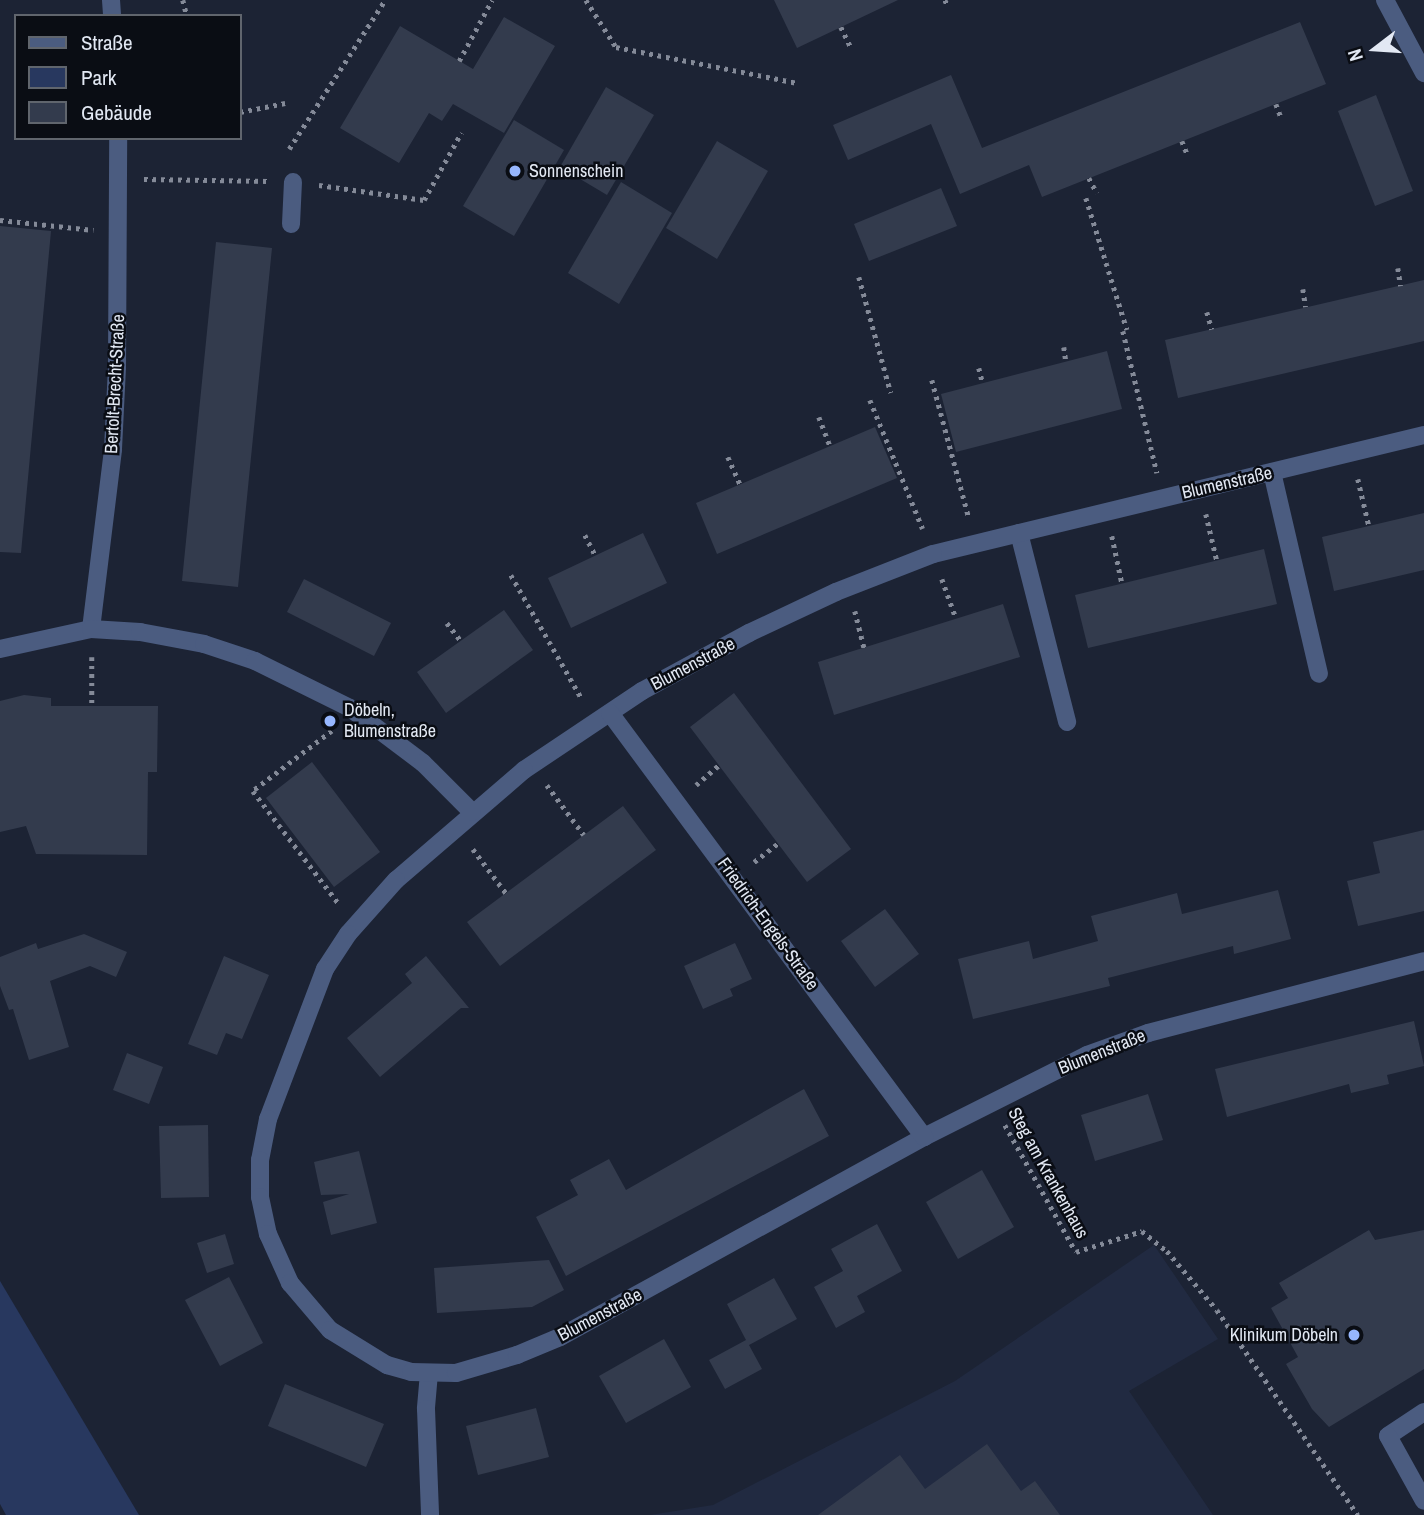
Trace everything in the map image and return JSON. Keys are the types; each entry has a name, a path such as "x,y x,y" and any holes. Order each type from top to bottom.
{"street":[{"path":"1385,0 1424,73"},
{"name":"Bertolt-Brecht-Straße","path":"92,629 113,449 119,232 118,140"},
{"path":"291,224 293,181"},
{"name":"Blumenstraße","path":"1424,435 933,554 849,587 749,633 642,691 532,765 472,812 396,880 355,926 325,969 278,1087 260,1160 260,1198 277,1258 290,1283 330,1330 387,1365 429,1373 456,1373 491,1364 560,1337 924,1137 1087,1055 1148,1033 1424,961"},
{"path":"1272,472 1319,674"},
{"path":"1019,533 1067,722"},
{"path":"0,649 92,629 140,632 204,644 255,661 350,708 423,763 472,812"},
{"name":"Friedrich-Engels-Straße","path":"603,718 924,1137"},
{"path":"429,1373 426,1409 430,1515"},
{"path":"1424,1412 1388,1436 1424,1501"}],"path":[{"path":"289,149 385,0"},
{"path":"459,61 492,0"},
{"path":"586,0 616,47 797,83"},
{"path":"841,27 852,50"},
{"path":"242,113 285,103"},
{"path":"1276,104 1281,117"},
{"path":"118,180 293,181 424,200 461,133"},
{"path":"1182,141 1188,156"},
{"path":"1089,178 1097,193"},
{"path":"1086,198 1125,331 1163,498"},
{"path":"0,220 119,232"},
{"path":"1398,268 1401,286"},
{"path":"859,277 891,393"},
{"path":"1303,289 1306,307"},
{"path":"1207,312 1212,329"},
{"path":"1063,346 1066,362"},
{"path":"979,368 983,384"},
{"path":"932,380 975,543"},
{"path":"870,400 956,618"},
{"path":"819,417 830,446"},
{"path":"1352,453 1369,526"},
{"path":"728,457 740,484"},
{"path":"1200,489 1217,561"},
{"path":"1106,512 1122,583"},
{"path":"585,535 595,555"},
{"path":"511,575 603,718"},
{"path":"849,587 864,648"},
{"path":"447,623 461,641"},
{"path":"92,629 92,706"},
{"path":"350,708 340,725 253,791 355,926"},
{"path":"532,765 584,835"},
{"path":"456,827 506,893"},
{"name":"Steg am Krankenhaus","path":"992,1102 1076,1252 1142,1231 1167,1251 1217,1310 1358,1515"}],"shaded area":[{"path":"1154,1245 1218,1339 1129,1391 1213,1515 650,1515 713,1505 955,1381"}],"green space":[{"path":"0,1281 139,1515 6,1515 0,1504"}],"building":[{"path":"774,0 898,0 797,48"},
{"path":"504,17 555,46 504,133 453,104 442,121 429,113 399,163 340,128 400,26 473,69"},
{"path":"1300,22 1326,84 1042,197 1029,165 960,194 931,124 848,160 833,125 951,75 982,148"},
{"path":"606,87 654,115 607,195 560,167"},
{"path":"1376,95 1413,191 1375,206 1338,111"},
{"path":"514,120 564,150 514,236 463,206"},
{"path":"717,141 768,171 717,259 666,228"},
{"path":"621,182 672,213 619,304 568,273"},
{"path":"941,188 957,226 869,261 854,224"},
{"path":"0,226 51,231 21,553 0,552"},
{"path":"216,242 272,248 238,587 182,581"},
{"path":"1424,280 1424,341 1178,398 1165,340"},
{"path":"1107,351 1122,409 956,452 941,394"},
{"path":"875,427 897,478 717,554 696,503"},
{"path":"1424,513 1424,570 1334,591 1322,537"},
{"path":"643,533 667,583 571,628 548,578"},
{"path":"1264,549 1277,604 1088,648 1075,595"},
{"path":"304,579 391,623 374,656 287,612"},
{"path":"1003,604 1020,657 834,715 818,662"},
{"path":"504,610 533,650 446,713 417,672"},
{"path":"734,693 851,849 807,882 690,727"},
{"path":"24,695 51,698 51,706 158,706 157,772 148,772 147,855 36,854 26,826 0,832 0,701"},
{"path":"312,762 380,852 334,887 266,798"},
{"path":"623,806 656,850 500,966 467,922"},
{"path":"1424,830 1424,911 1358,926 1347,881 1380,873 1373,842"},
{"path":"1278,890 1291,939 1234,954 1233,946 1108,978 1110,986 973,1019 958,959 1029,941 1033,959 1098,941 1091,916 1177,893 1182,914"},
{"path":"885,909 919,954 875,987 841,941"},
{"path":"84,934 127,952 116,977 90,966 50,981 69,1047 29,1060 13,1009 9,1010 0,986 0,957 36,943 38,949"},
{"path":"735,943 752,979 730,989 733,996 703,1009 684,966"},
{"path":"224,956 269,975 242,1039 226,1033 217,1055 188,1044"},
{"path":"426,956 469,1008 461,1008 380,1077 347,1038 412,983 405,974"},
{"path":"1414,1021 1424,1066 1387,1075 1389,1084 1351,1093 1349,1084 1227,1117 1215,1069"},
{"path":"127,1053 163,1067 149,1104 113,1090"},
{"path":"804,1089 829,1136 566,1276 536,1217 578,1195 570,1180 609,1159 626,1190"},
{"path":"1148,1094 1163,1140 1095,1161 1081,1115"},
{"path":"208,1125 209,1197 161,1198 159,1126"},
{"path":"359,1151 377,1223 331,1235 323,1202 349,1194 321,1195 314,1162"},
{"path":"982,1170 1014,1227 958,1259 926,1202"},
{"path":"877,1224 902,1271 857,1296 865,1312 836,1328 814,1287 843,1271 831,1249"},
{"name":"Klinikum Döbeln","path":"1369,1230 1375,1240 1424,1230 1424,1369 1329,1427 1312,1409 1286,1364 1298,1357 1271,1308 1288,1298 1279,1283"},
{"path":"225,1234 234,1264 207,1273 197,1243"},
{"path":"549,1260 564,1290 532,1307 437,1313 434,1268"},
{"path":"229,1277 263,1343 220,1366 185,1300"},
{"path":"774,1278 797,1319 749,1345 762,1369 725,1389 709,1360 746,1340 727,1304"},
{"path":"664,1339 691,1387 626,1423 599,1376"},
{"path":"285,1384 384,1424 366,1467 268,1426"},
{"path":"536,1408 549,1457 478,1475 466,1426"},
{"path":"987,1444 1021,1491 1035,1481 1060,1515 818,1515 900,1455 925,1489"}],"place":[{"name":"Sonnenschein","path":"515,171"},
{"name":"Döbeln, Blumenstraße","path":"330,721"},
{"name":"Klinikum Döbeln","path":"1354,1335"}]}
